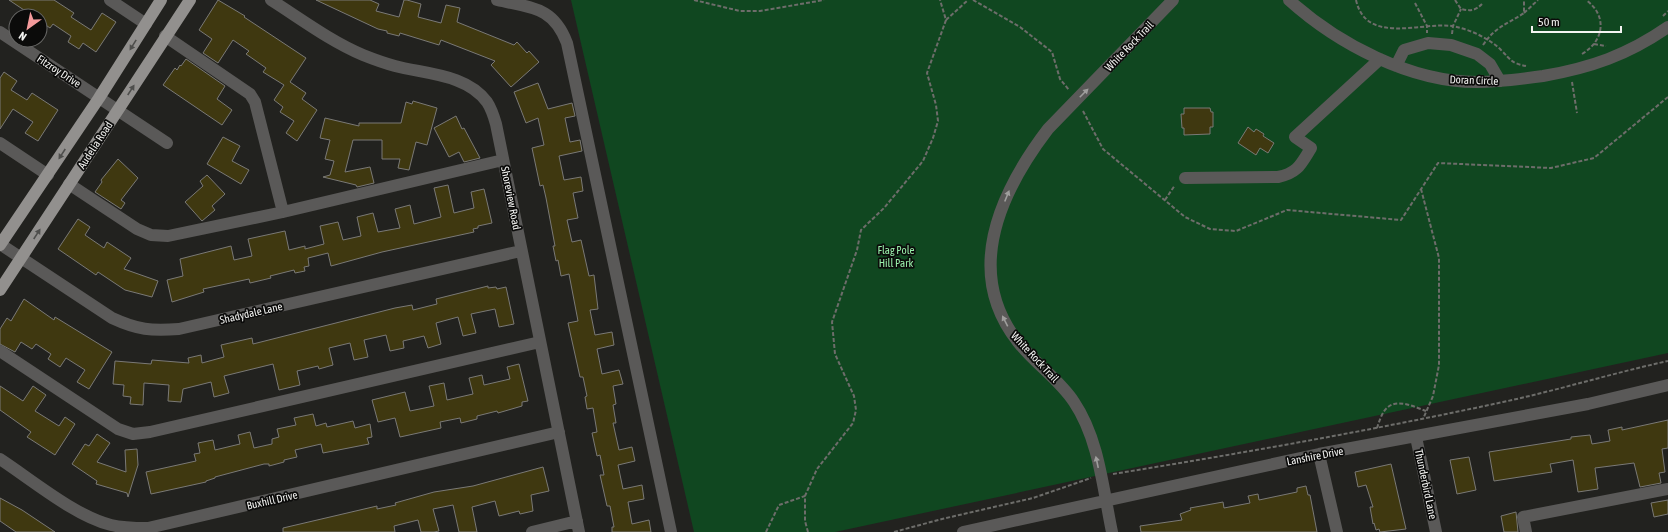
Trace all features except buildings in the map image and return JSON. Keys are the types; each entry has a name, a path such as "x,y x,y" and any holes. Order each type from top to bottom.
{"main road":[{"name":"Audelia Road","path":"0,244 48,175 162,0"},
{"name":"Audelia Road","path":"0,290 190,0"}],"street":[{"path":"110,0 146,24"},
{"name":"Shoreview Road","path":"271,0 326,36 363,55 393,66 449,78 464,83 478,92 487,102 493,115 503,160 578,527"},
{"path":"497,0 539,10 552,18 561,28 567,43 671,532"},
{"name":"White Rock Trail","path":"1112,532 1090,434 1074,402 1061,385 1019,343 1006,325 997,305 992,287 991,253 1004,202 1010,187 1032,151 1048,129 1173,0"},
{"name":"Doran Circle","path":"1289,0 1302,12 1330,31 1380,59 1416,72 1454,80 1500,81 1570,71 1617,56 1640,45 1664,23"},
{"name":"Fitzroy Drive","path":"0,32 167,143"},
{"path":"165,36 250,94 254,102 283,212"},
{"path":"1396,66 1404,50 1428,43 1451,45 1477,54 1490,64 1500,81"},
{"path":"1186,178 1278,177 1290,175 1299,167 1311,148 1295,137 1380,59"},
{"path":"0,143 48,175"},
{"path":"69,184 137,229 151,235 168,236 283,212 503,160"},
{"name":"Shadydale Lane","path":"0,244 112,318 129,326 153,331 179,329 521,251"},
{"path":"0,351 118,429 133,434 157,430 540,342"},
{"name":"Lanshire Drive","path":"963,532 1319,454 1581,405 1668,385"},
{"name":"Buxhill Drive","path":"0,459 73,508 90,517 110,525 127,528 148,528 559,432"},
{"name":"Thunderbird Lane","path":"1416,437 1436,532"},
{"path":"1319,454 1336,532"},
{"path":"1526,532 1523,517 1668,489"},
{"path":"532,532 578,527"}],"path":[{"path":"694,0 747,11 760,11 824,0"},
{"path":"940,0 946,20"},
{"path":"808,532 805,521 806,496 817,469 853,423 856,410 854,396 835,354 832,322 857,250 861,230 884,208 923,160 933,138 938,121 936,105 927,73 946,20 968,0"},
{"path":"1455,0 1462,9 1472,11 1482,4"},
{"path":"1524,0 1524,13"},
{"path":"1487,39 1502,25 1524,13 1538,0"},
{"path":"1586,0 1591,4 1599,17 1602,28 1600,36 1594,44 1603,46 1610,45"},
{"path":"1415,2 1427,26"},
{"path":"1453,26 1462,9"},
{"path":"1664,23 1668,11"},
{"path":"1570,71 1575,92 1577,113"},
{"path":"1166,200 1177,181 1186,178"},
{"path":"1416,437 1433,396 1439,365 1440,258 1421,189"},
{"path":"894,532 942,519 1033,498 1100,476 1247,452 1423,419 1505,402 1668,361"},
{"path":"1377,428 1386,408 1394,404 1407,404 1426,411"},
{"path":"766,532 779,505 806,496"}],"green space":[{"name":"Flag Pole Hill Park","path":"571,0 1668,0 1668,353 835,532 694,532"}]}
